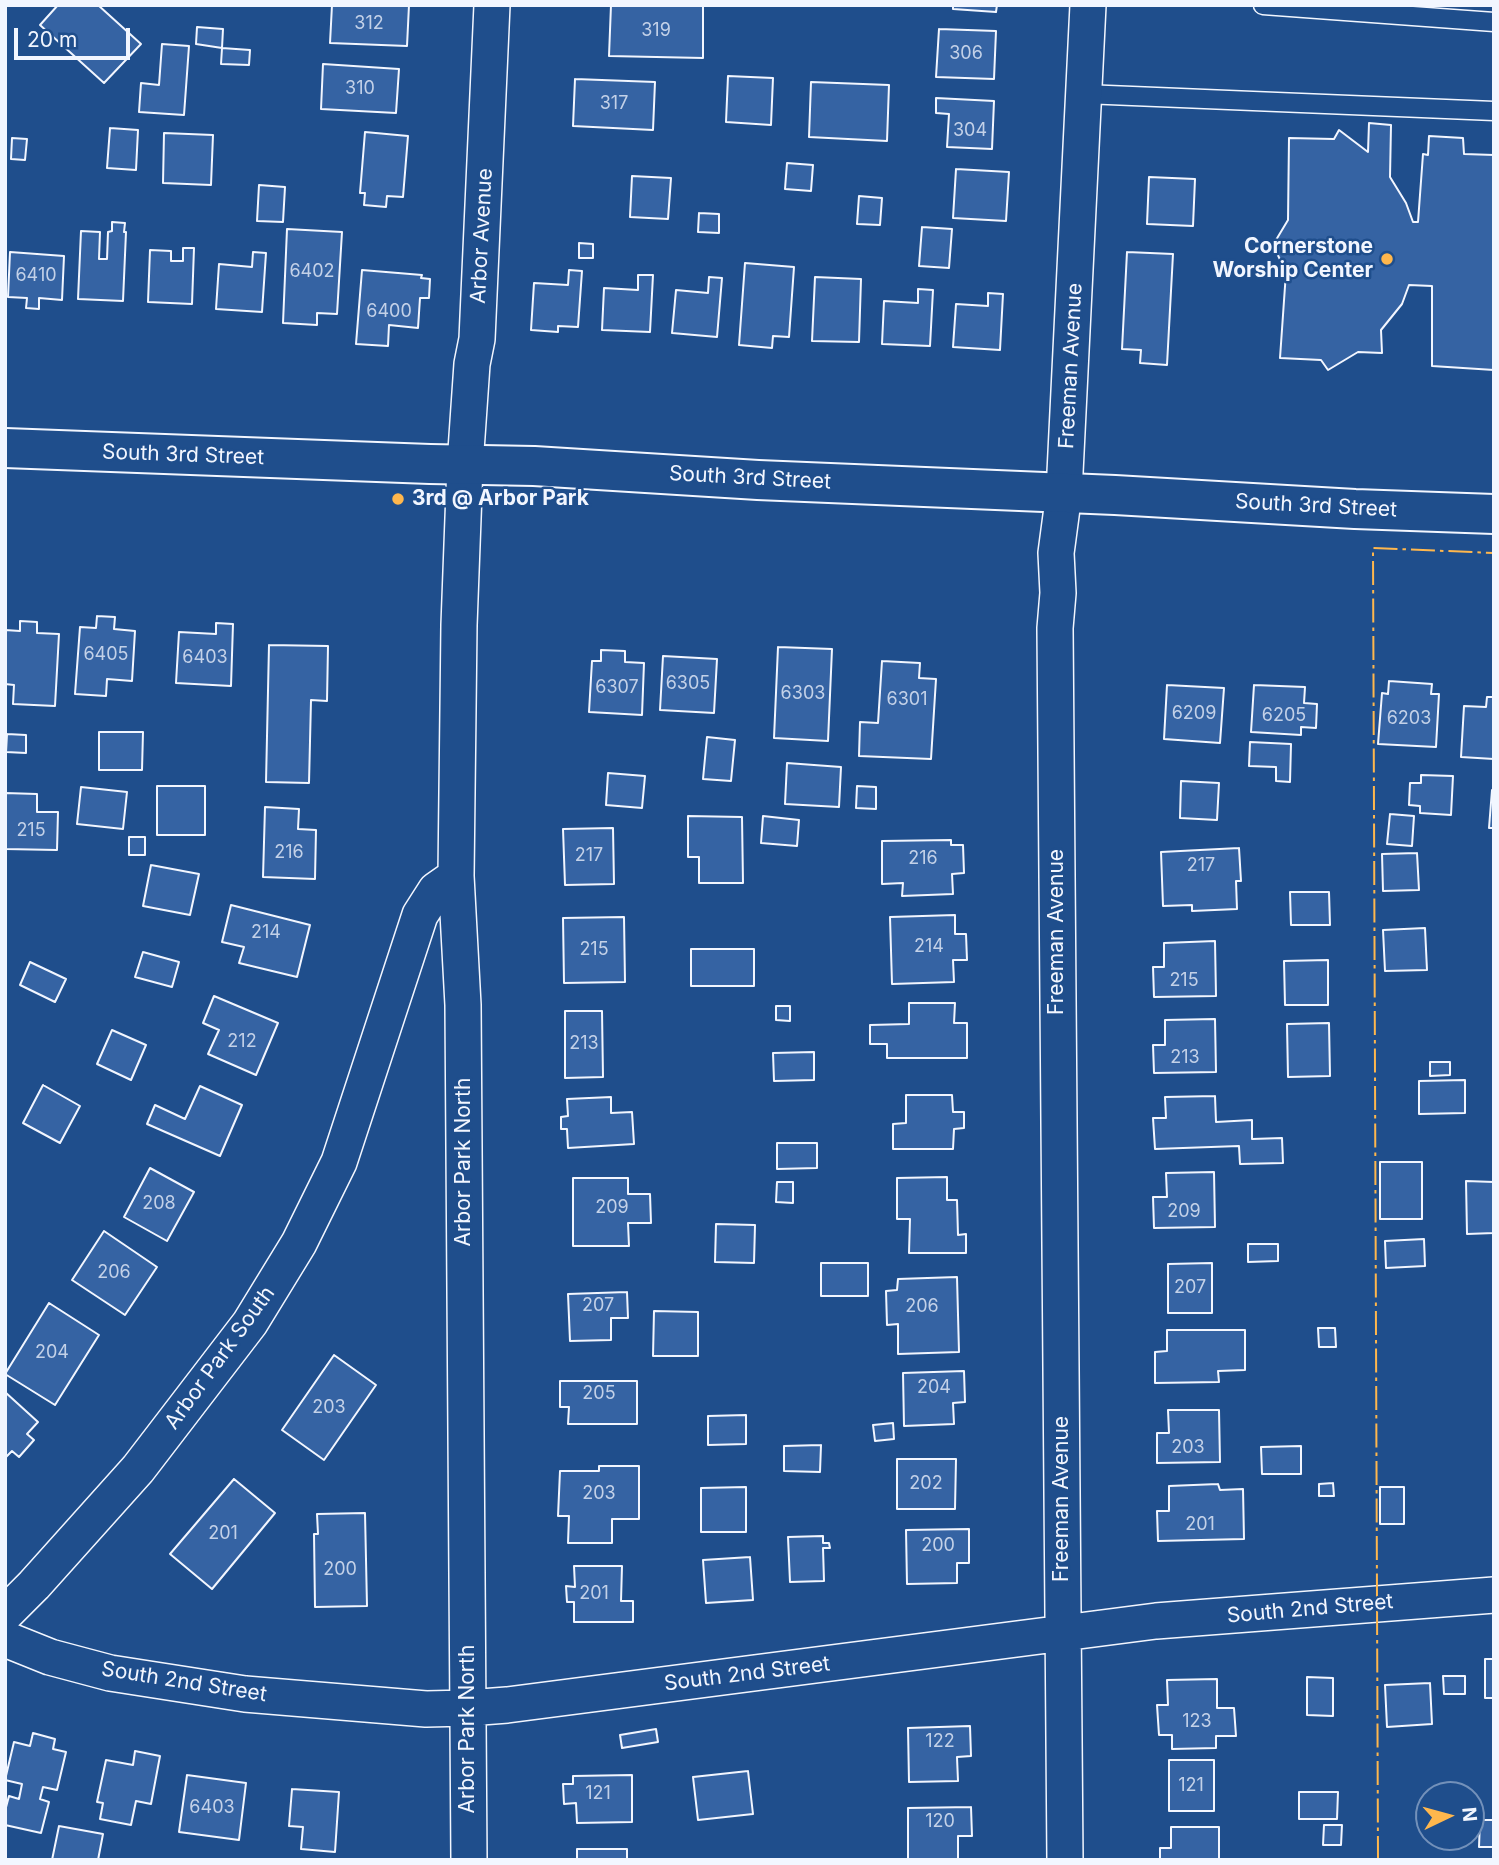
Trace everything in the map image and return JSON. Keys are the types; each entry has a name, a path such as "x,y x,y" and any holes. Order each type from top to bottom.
{"street":[{"name":"Arbor Avenue","path":"465,465 472,364 477,339 492,5"},
{"name":"Freeman Avenue","path":"1065,1860 1055,628 1058,593 1056,554 1064,493 1088,5"},
{"name":"South 3rd Street","path":"5,447 534,466 758,480 1494,514"},
{"name":"Arbor Park North","path":"465,465 459,625 456,876 463,1005 469,1860"},
{"name":"Arbor Park South","path":"5,1614 138,1469 250,1323 299,1243 339,1162 420,915 436,890 456,876"},
{"name":"South 2nd Street","path":"5,1639 50,1657 110,1673 245,1694 426,1709 468,1708 1157,1622 1494,1595"}],"lane":[{"path":"1263,5 1494,22"},
{"path":"1084,94 1494,111"}],"building":[{"path":"58,5 98,5 141,44 104,83 40,25"},
{"path":"332,5 409,5 407,46 330,43"},
{"path":"611,5 703,5 703,58 609,56"},
{"path":"953,5 997,5 996,12 953,9"},
{"path":"197,27 223,29 222,48 196,44"},
{"path":"939,29 996,31 994,79 936,77"},
{"path":"162,44 189,46 184,115 139,112 141,83 159,85"},
{"path":"222,48 250,50 249,65 221,64"},
{"path":"323,64 399,69 396,113 321,109"},
{"path":"728,76 773,78 771,125 726,122"},
{"path":"575,79 655,82 653,130 573,126"},
{"path":"811,82 889,85 887,141 809,137"},
{"path":"936,98 994,101 992,149 947,147 949,114 936,113"},
{"name":"Cornerstone Worship Center","path":"1369,123 1391,125 1390,177 1406,203 1413,222 1418,222 1423,154 1428,155 1429,136 1463,138 1464,154 1494,155 1494,370 1432,366 1432,286 1409,285 1402,304 1381,330 1382,353 1358,352 1328,370 1321,360 1280,358 1286,272 1273,245 1288,220 1289,138 1334,139 1339,130 1368,152"},
{"path":"110,128 138,130 136,170 107,168"},
{"path":"365,132 408,136 403,197 387,196 386,207 364,205 365,193 360,193"},
{"path":"164,133 213,135 211,185 163,183"},
{"path":"12,138 27,139 25,160 11,159"},
{"path":"787,163 813,165 811,191 785,189"},
{"path":"956,169 1009,172 1006,221 953,218"},
{"path":"632,176 671,178 668,219 630,217"},
{"path":"1149,177 1195,179 1193,226 1147,224"},
{"path":"259,185 285,187 283,222 257,221"},
{"path":"859,196 882,198 880,225 857,224"},
{"path":"699,213 719,214 719,233 698,232"},
{"path":"112,222 125,223 123,301 78,299 81,231 100,232 99,259 107,259 108,232 112,231"},
{"path":"922,227 952,229 949,268 919,266"},
{"path":"287,229 342,232 337,314 317,313 317,325 283,323"},
{"path":"579,243 593,244 593,258 579,258"},
{"path":"183,248 194,248 192,304 148,302 150,250 171,251 171,261 183,261"},
{"path":"10,252 64,256 62,300 39,298 39,309 26,308 27,298 8,297"},
{"path":"253,252 266,253 262,312 216,309 219,264 252,267"},
{"path":"1127,252 1173,254 1167,365 1140,363 1141,350 1122,349"},
{"path":"745,263 794,267 789,337 773,336 772,348 739,345"},
{"path":"362,270 422,275 421,278 430,279 429,298 420,298 418,328 389,325 388,346 356,344"},
{"path":"569,270 582,271 578,327 558,326 558,332 531,330 534,283 568,285"},
{"path":"638,275 653,275 650,332 602,330 604,288 638,290"},
{"path":"709,277 722,278 717,337 672,333 676,290 708,293"},
{"path":"815,277 861,279 859,342 812,341"},
{"path":"918,289 933,290 930,346 882,344 884,301 918,303"},
{"path":"988,293 1003,294 1000,350 953,347 956,304 988,306"},
{"path":"97,616 115,617 114,629 135,631 132,681 107,679 106,696 75,694 80,627 96,628"},
{"path":"20,621 37,622 37,633 59,634 55,706 13,704 14,685 5,684 5,630 20,631"},
{"path":"216,623 233,624 231,686 176,683 179,632 216,634"},
{"path":"269,645 328,646 327,701 311,700 309,783 266,782"},
{"path":"778,647 832,649 828,741 774,738"},
{"path":"601,650 625,651 625,662 644,663 642,715 589,712 592,661 601,661"},
{"path":"663,656 717,659 714,713 660,710"},
{"path":"882,661 920,663 919,678 936,679 931,759 859,756 860,722 878,723"},
{"path":"1389,681 1432,684 1431,694 1439,694 1436,747 1378,744 1382,693 1388,694"},
{"path":"1167,685 1224,688 1220,743 1164,739"},
{"path":"1254,685 1305,687 1304,703 1317,704 1316,728 1301,727 1301,735 1251,732"},
{"path":"1487,697 1494,697 1494,759 1461,757 1464,706 1486,707"},
{"path":"99,732 143,732 142,770 99,770"},
{"path":"7,734 26,735 26,753 6,752"},
{"path":"707,737 735,740 731,781 703,779"},
{"path":"1250,742 1291,744 1290,782 1276,781 1276,767 1249,766"},
{"path":"787,763 841,767 839,807 785,804"},
{"path":"608,773 645,776 642,808 606,805"},
{"path":"1421,775 1453,776 1451,815 1420,813 1420,806 1409,805 1410,783 1421,783"},
{"path":"1181,781 1219,783 1217,820 1180,818"},
{"path":"157,786 205,786 205,835 157,835"},
{"path":"857,786 876,787 876,809 856,808"},
{"path":"81,787 127,792 123,829 77,824"},
{"path":"1492,790 1494,828 1489,828"},
{"path":"5,793 37,794 37,812 58,812 57,850 5,849"},
{"path":"265,807 299,809 298,829 316,830 315,879 263,877"},
{"path":"1390,814 1414,816 1412,846 1387,844"},
{"path":"688,816 742,817 743,883 699,883 699,857 688,857"},
{"path":"763,816 799,820 797,846 761,843"},
{"path":"613,828 614,884 565,885 563,829"},
{"path":"129,837 145,837 145,855 129,855"},
{"path":"951,840 951,845 963,845 964,873 952,874 953,894 902,896 903,883 882,884 882,841"},
{"path":"1239,848 1241,881 1236,881 1237,909 1192,911 1192,905 1163,906 1161,852"},
{"path":"1417,853 1419,890 1383,891 1382,854"},
{"path":"151,865 199,874 190,915 143,906"},
{"path":"1290,892 1329,892 1330,925 1291,925"},
{"path":"231,905 310,925 297,977 239,963 244,947 222,942"},
{"path":"955,915 955,934 966,934 967,960 953,960 954,982 892,984 890,917"},
{"path":"624,917 625,982 564,983 563,918"},
{"path":"1425,928 1427,970 1385,971 1383,930"},
{"path":"1215,941 1216,996 1154,997 1153,967 1164,967 1164,943"},
{"path":"691,949 754,949 754,986 691,986"},
{"path":"143,952 179,962 172,987 135,977"},
{"path":"1328,960 1328,1005 1285,1005 1284,961"},
{"path":"30,962 66,979 55,1002 20,985"},
{"path":"214,996 278,1023 256,1075 208,1054 219,1030 203,1023"},
{"path":"909,1003 955,1003 954,1023 967,1023 967,1058 887,1058 887,1044 870,1044 870,1025 909,1024"},
{"path":"776,1006 790,1006 790,1021 776,1020"},
{"path":"565,1011 602,1011 603,1077 565,1078"},
{"path":"1215,1019 1216,1072 1154,1073 1153,1045 1165,1045 1165,1020"},
{"path":"1329,1023 1330,1076 1288,1077 1287,1024"},
{"path":"112,1030 146,1045 131,1080 97,1064"},
{"path":"814,1052 814,1080 774,1081 773,1053"},
{"path":"1430,1062 1450,1062 1450,1075 1430,1076"},
{"path":"1465,1080 1465,1113 1419,1114 1419,1081"},
{"path":"43,1085 80,1106 60,1143 23,1123"},
{"path":"200,1086 242,1105 220,1156 147,1124 155,1105 185,1119"},
{"path":"906,1095 952,1095 953,1112 964,1112 964,1128 954,1129 953,1149 893,1149 893,1124 906,1123"},
{"path":"1215,1096 1216,1122 1252,1120 1252,1139 1282,1138 1283,1163 1240,1164 1239,1146 1155,1149 1153,1118 1166,1118 1165,1097"},
{"path":"611,1097 611,1113 632,1112 634,1144 568,1148 567,1129 561,1129 561,1117 568,1116 567,1099"},
{"path":"777,1143 817,1143 817,1168 777,1169"},
{"path":"1380,1162 1422,1162 1422,1219 1380,1219"},
{"path":"150,1168 194,1192 167,1241 124,1217"},
{"path":"1214,1172 1215,1227 1154,1228 1153,1197 1167,1197 1166,1173"},
{"path":"947,1177 947,1200 957,1200 958,1235 966,1234 966,1253 909,1253 910,1219 897,1219 897,1178"},
{"path":"573,1178 628,1178 628,1194 650,1194 651,1223 628,1223 629,1246 573,1246"},
{"path":"1466,1181 1494,1182 1494,1233 1467,1234"},
{"path":"777,1182 793,1182 793,1203 776,1202"},
{"path":"716,1224 755,1225 754,1263 715,1262"},
{"path":"104,1231 157,1267 125,1315 72,1280"},
{"path":"1424,1239 1425,1266 1386,1268 1385,1241"},
{"path":"1248,1244 1278,1244 1278,1261 1248,1262"},
{"path":"821,1263 868,1263 868,1296 821,1296"},
{"path":"1212,1263 1212,1313 1168,1313 1168,1264"},
{"path":"957,1277 959,1352 898,1354 898,1324 887,1325 886,1291 897,1290 898,1279"},
{"path":"627,1292 628,1318 611,1318 611,1340 570,1341 568,1294"},
{"path":"49,1303 99,1335 55,1405 5,1374"},
{"path":"654,1311 698,1312 698,1356 653,1356"},
{"path":"1318,1328 1335,1328 1336,1347 1319,1347"},
{"path":"1167,1330 1245,1330 1245,1370 1218,1371 1219,1382 1155,1383 1155,1352 1167,1351"},
{"path":"334,1355 376,1385 324,1460 282,1430"},
{"path":"964,1371 965,1402 953,1403 954,1424 904,1426 903,1373"},
{"path":"560,1381 637,1381 637,1424 568,1424 569,1407 560,1407"},
{"path":"5,1392 38,1422 27,1434 34,1440 19,1457 12,1451 5,1458"},
{"path":"1168,1410 1219,1410 1220,1462 1157,1463 1157,1433 1169,1433"},
{"path":"746,1415 746,1444 708,1445 708,1416"},
{"path":"893,1423 894,1439 875,1441 873,1425"},
{"path":"821,1445 820,1472 784,1471 784,1446"},
{"path":"1301,1446 1301,1474 1262,1474 1261,1447"},
{"path":"897,1459 956,1459 955,1509 897,1509"},
{"path":"599,1466 639,1466 639,1519 612,1519 612,1543 568,1543 569,1516 558,1516 560,1471 599,1471"},
{"path":"234,1479 275,1513 212,1589 170,1554"},
{"path":"1333,1483 1334,1496 1319,1496 1319,1484"},
{"path":"1218,1484 1220,1490 1243,1489 1244,1539 1158,1541 1157,1511 1169,1511 1169,1486"},
{"path":"746,1487 746,1532 701,1532 701,1488"},
{"path":"1380,1487 1404,1487 1404,1524 1380,1524"},
{"path":"365,1513 367,1606 315,1607 314,1534 318,1534 317,1514"},
{"path":"969,1529 969,1563 957,1563 957,1583 907,1584 906,1530"},
{"path":"823,1536 823,1543 829,1543 830,1548 823,1548 824,1581 790,1582 788,1537"},
{"path":"750,1557 753,1600 706,1603 703,1560"},
{"path":"574,1566 622,1566 621,1601 633,1601 633,1622 574,1622 574,1602 567,1602 566,1586 575,1587"},
{"path":"1485,1659 1494,1659 1494,1698 1485,1698"},
{"path":"1443,1676 1465,1676 1465,1694 1444,1694"},
{"path":"1307,1677 1333,1678 1333,1716 1307,1715"},
{"path":"1217,1679 1217,1708 1234,1708 1236,1736 1216,1736 1216,1748 1172,1749 1172,1735 1159,1735 1157,1705 1168,1705 1167,1680"},
{"path":"1430,1683 1432,1724 1387,1727 1385,1685"},
{"path":"970,1726 971,1756 957,1757 958,1781 909,1782 908,1728"},
{"path":"656,1729 658,1742 622,1748 620,1735"},
{"path":"33,1733 55,1739 53,1749 66,1752 57,1790 43,1787 40,1799 49,1802 41,1833 5,1825 9,1796 19,1799 22,1784 5,1780 14,1742 30,1746"},
{"path":"135,1751 160,1756 151,1804 136,1801 131,1825 100,1819 103,1803 97,1802 106,1760 133,1765"},
{"path":"1169,1760 1214,1760 1214,1811 1169,1811"},
{"path":"748,1771 753,1814 698,1820 693,1777"},
{"path":"187,1775 246,1783 239,1840 179,1832"},
{"path":"632,1775 632,1822 577,1823 576,1803 564,1804 563,1784 573,1784 573,1776"},
{"path":"292,1789 339,1792 335,1852 301,1849 303,1827 289,1826"},
{"path":"1299,1792 1338,1792 1337,1819 1299,1819"},
{"path":"971,1807 972,1836 958,1836 958,1860 908,1860 908,1808"},
{"path":"1485,1820 1494,1820 1494,1847 1485,1847"},
{"path":"1324,1825 1342,1825 1341,1845 1323,1845"},
{"path":"59,1826 103,1834 98,1860 52,1860"},
{"path":"1171,1827 1219,1827 1219,1860 1160,1860 1160,1848 1171,1848"},
{"path":"577,1849 627,1849 627,1860 577,1860"}],"power":[{"path":"1378,1860 1373,548 1494,553"}],"place":[{"name":"Cornerstone Worship Center","path":"1387,259"},
{"name":"3rd @ Arbor Park","path":"398,499"}]}
